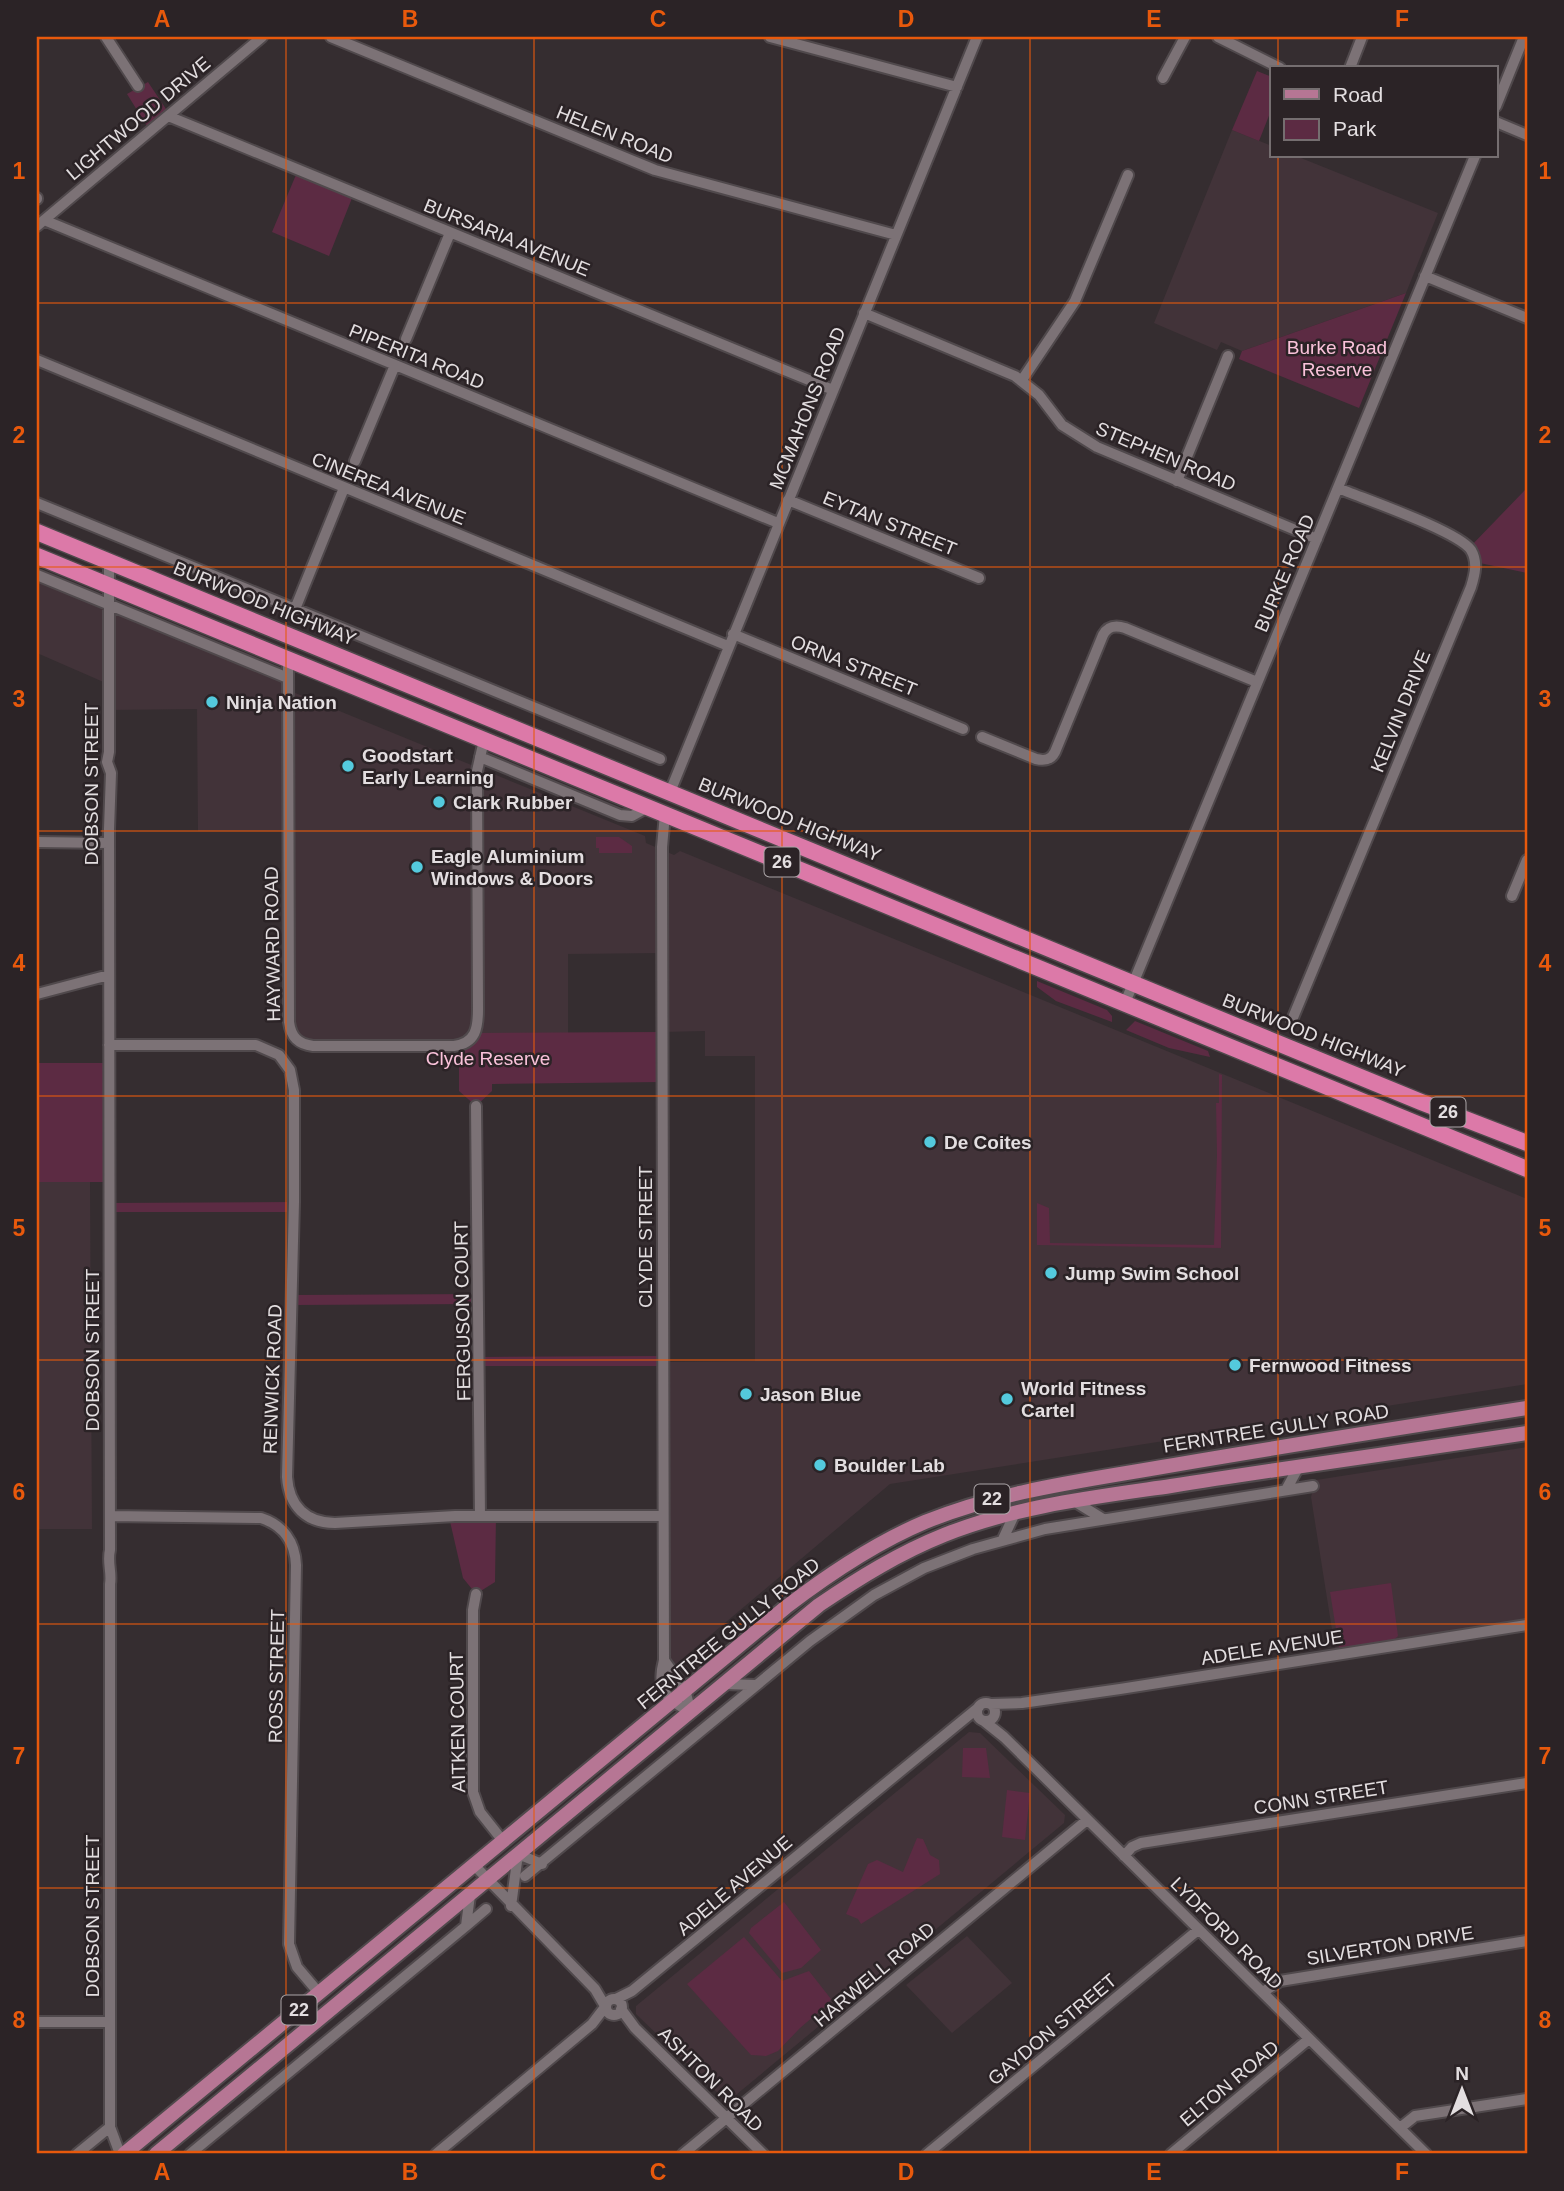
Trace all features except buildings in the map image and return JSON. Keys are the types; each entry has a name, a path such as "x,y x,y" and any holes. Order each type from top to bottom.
{"highway":[{"name":"BURWOOD HIGHWAY","path":"37,532 1133,984 1527,1143"},
{"name":"26","path":"37,556 1527,1169"},
{"path":"665,814 670,792"}],"main road":[{"name":"FERNTREE GULLY ROAD","path":"122,2154 685,1690 820,1582 860,1556 925,1522 971,1505 1031,1489 1527,1408"},
{"name":"FERNTREE GULLY ROAD","path":"156,2154 819,1605 870,1571 945,1534 1016,1513 1230,1476 1527,1433"},
{"path":"1227,1455 1230,1476"}],"street":[{"path":"106,37 138,86"},
{"name":"LIGHTWOOD DRIVE","path":"40,223 262,37"},
{"name":"HELEN ROAD","path":"331,37 655,170 896,236"},
{"path":"770,37 957,87"},
{"name":"MCMAHONS ROAD","path":"670,792 977,37"},
{"path":"1163,78 1185,37"},
{"path":"1218,37 1276,66"},
{"path":"1351,66 1362,37"},
{"path":"1498,101 1524,37"},
{"name":"BURSARIA AVENUE","path":"168,116 833,390"},
{"path":"1498,123 1527,135"},
{"name":"BURKE ROAD","path":"1125,1003 1474,158"},
{"path":"1022,380 1075,301 1128,175"},
{"name":"PIPERITA ROAD","path":"40,223 395,365 778,523"},
{"path":"406,339 450,233"},
{"path":"1425,276 1527,318"},
{"name":"STEPHEN ROAD","path":"864,313 997,367 1022,380 1039,395 1062,425 1097,447 1317,539"},
{"path":"1177,481 1228,356"},
{"name":"CINEREA AVENUE","path":"37,360 728,646"},
{"path":"355,461 395,365"},
{"path":"295,609 344,488"},
{"name":"KELVIN DRIVE","path":"1292,1020 1471,587 1475,570 1471,551 1454,536 1338,488"},
{"name":"EYTAN STREET","path":"788,500 979,578"},
{"name":"BURWOOD HIGHWAY","path":"37,503 660,759"},
{"name":"DOBSON STREET","path":"109,562 107,762 111,773 108,843 108,1558 112,1572 110,2022 112,2133 122,2154"},
{"path":"37,575 288,678"},
{"path":"1105,615 1110,627"},
{"path":"1110,627 1125,628 1257,682"},
{"path":"982,737 1049,765 1103,635 1110,627"},
{"name":"ORNA STREET","path":"733,634 963,729"},
{"name":"HAYWARD ROAD","path":"288,659 289,1022 292,1034 300,1043 313,1046 454,1046 467,1042 476,1033 477,771 484,740"},
{"path":"480,757 620,815 632,816 648,807"},
{"name":"CLYDE STREET","path":"665,814 662,900 664,1660 661,1672 663,1689 671,1702"},
{"path":"37,842 108,843"},
{"path":"1513,896 1527,860"},
{"path":"37,994 109,975"},
{"name":"RENWICK ROAD","path":"109,1045 256,1045 279,1055 290,1070 294,1090 294,1202 287,1477 296,1506 305,1515 323,1523 480,1516 663,1516"},
{"name":"FERGUSON COURT","path":"476,1106 480,1516"},
{"path":"1286,1490 1299,1466"},
{"path":"525,1876 810,1641 874,1595 924,1568 1003,1539 1103,1519 1313,1486"},
{"path":"1074,1501 1103,1519"},
{"path":"1003,1539 1016,1513"},
{"name":"ROSS STREET","path":"110,1516 261,1518 280,1528 292,1544 296,1565 289,1944 297,1967 320,1993"},
{"name":"AITKEN COURT","path":"476,1594 473,1610 473,1792 480,1812 503,1841"},
{"name":"ADELE AVENUE","path":"436,2154 954,1726 1022,1703 1527,1625"},
{"path":"664,1660 685,1690 683,1745"},
{"path":"724,1684 756,1685"},
{"path":"671,1702 686,1716"},
{"name":"LYDFORD ROAD","path":"987,1714 1004,1737 1400,2128 1420,2152"},
{"name":"CONN STREET","path":"1124,1856 1132,1847 1141,1843 1527,1783"},
{"name":"HARWELL ROAD","path":"683,2154 1087,1820"},
{"path":"511,1906 518,1854 542,1864"},
{"name":"ASHTON ROAD","path":"474,1865 511,1906 763,2154"},
{"path":"466,1926 470,1895"},
{"path":"190,2154 486,1909"},
{"name":"GAYDON STREET","path":"927,2154 1198,1930"},
{"name":"SILVERTON DRIVE","path":"1263,1992 1280,1981 1527,1941"},
{"path":"37,2022 110,2022"},
{"name":"ELTON ROAD","path":"1171,2154 1309,2039"},
{"path":"1400,2128 1415,2116 1527,2099"},
{"path":"77,2154 112,2133 138,2143"}],"shaded area":[{"path":"1232,130 1270,145 1270,158 1301,158 1438,213 1406,293 1242,351 1221,342 1217,350 1154,323"},
{"path":"37,575 288,678 288,690 645,836 646,843 674,855 680,851 1527,1199 1527,1384 890,1484 669,1670 663,1362 755,1361 755,1056 705,1056 705,1031 662,1032 662,953 568,954 568,1033 476,1033 467,1042 313,1046 292,1034 288,831 198,831 197,709 109,710 108,684 37,653"},
{"path":"37,1182 90,1182 92,1529 37,1529"},
{"path":"1527,1447 1527,1625 1336,1655 1311,1497 1316,1480"},
{"path":"969,1732 980,1733 1065,1815 1064,1823 731,2099 724,2099 636,2014 636,2006"},
{"path":"967,1936 1012,1983 952,2033 906,1985"}],"green space":[{"path":"1257,71 1270,76 1270,113 1259,141 1232,130"},
{"path":"148,82 170,115 150,131 127,94"},
{"path":"298,170 354,193 329,256 272,232"},
{"name":"Burke Road Reserve","path":"1406,293 1359,408 1239,359 1242,351"},
{"path":"1527,488 1527,573 1475,562 1469,548"},
{"path":"596,837 619,837 632,846 632,853 599,853"},
{"path":"1037,981 1107,1010 1112,1016 1112,1022 1056,1001 1037,987"},
{"path":"1135,1021 1208,1051 1210,1057 1169,1048 1126,1030"},
{"name":"Clyde Reserve","path":"662,1032 662,1082 492,1084 492,1091 476,1106 459,1091 459,1046 476,1033"},
{"path":"37,1063 109,1063 110,1182 37,1182"},
{"path":"1219,1074 1222,1075 1221,1248 1037,1245 1037,1203 1049,1208 1050,1243 1214,1245 1216,1103 1219,1103"},
{"path":"294,1202 294,1212 110,1212 110,1203"},
{"path":"479,1294 479,1304 292,1305 292,1295"},
{"path":"663,1356 663,1366 480,1366 480,1357"},
{"path":"496,1516 495,1582 476,1594 463,1578 449,1517"},
{"path":"1391,1583 1398,1636 1386,1647 1340,1654 1330,1592"},
{"path":"963,1748 986,1748 990,1778 962,1777"},
{"path":"1007,1790 1030,1793 1025,1840 1002,1837"},
{"path":"917,1838 923,1839 930,1855 939,1860 940,1874 861,1924 858,1919 846,1914 868,1864 877,1860 903,1872"},
{"path":"784,1902 821,1950 801,1968 782,1973 749,1933 751,1928"},
{"path":"744,1937 782,1981 809,1971 831,1999 778,2051 766,2056 751,2055 687,1984"}],"place":[{"name":"Ninja Nation","path":"212,702"},
{"name":"Goodstart Early Learning","path":"348,766"},
{"name":"Clark Rubber","path":"439,802"},
{"name":"Eagle Aluminium Windows & Doors","path":"417,867"},
{"name":"De Coites","path":"930,1142"},
{"name":"Jump Swim School","path":"1051,1273"},
{"name":"Fernwood Fitness","path":"1235,1365"},
{"name":"Jason Blue","path":"746,1394"},
{"name":"World Fitness Cartel","path":"1007,1399"},
{"name":"Boulder Lab","path":"820,1465"}]}
